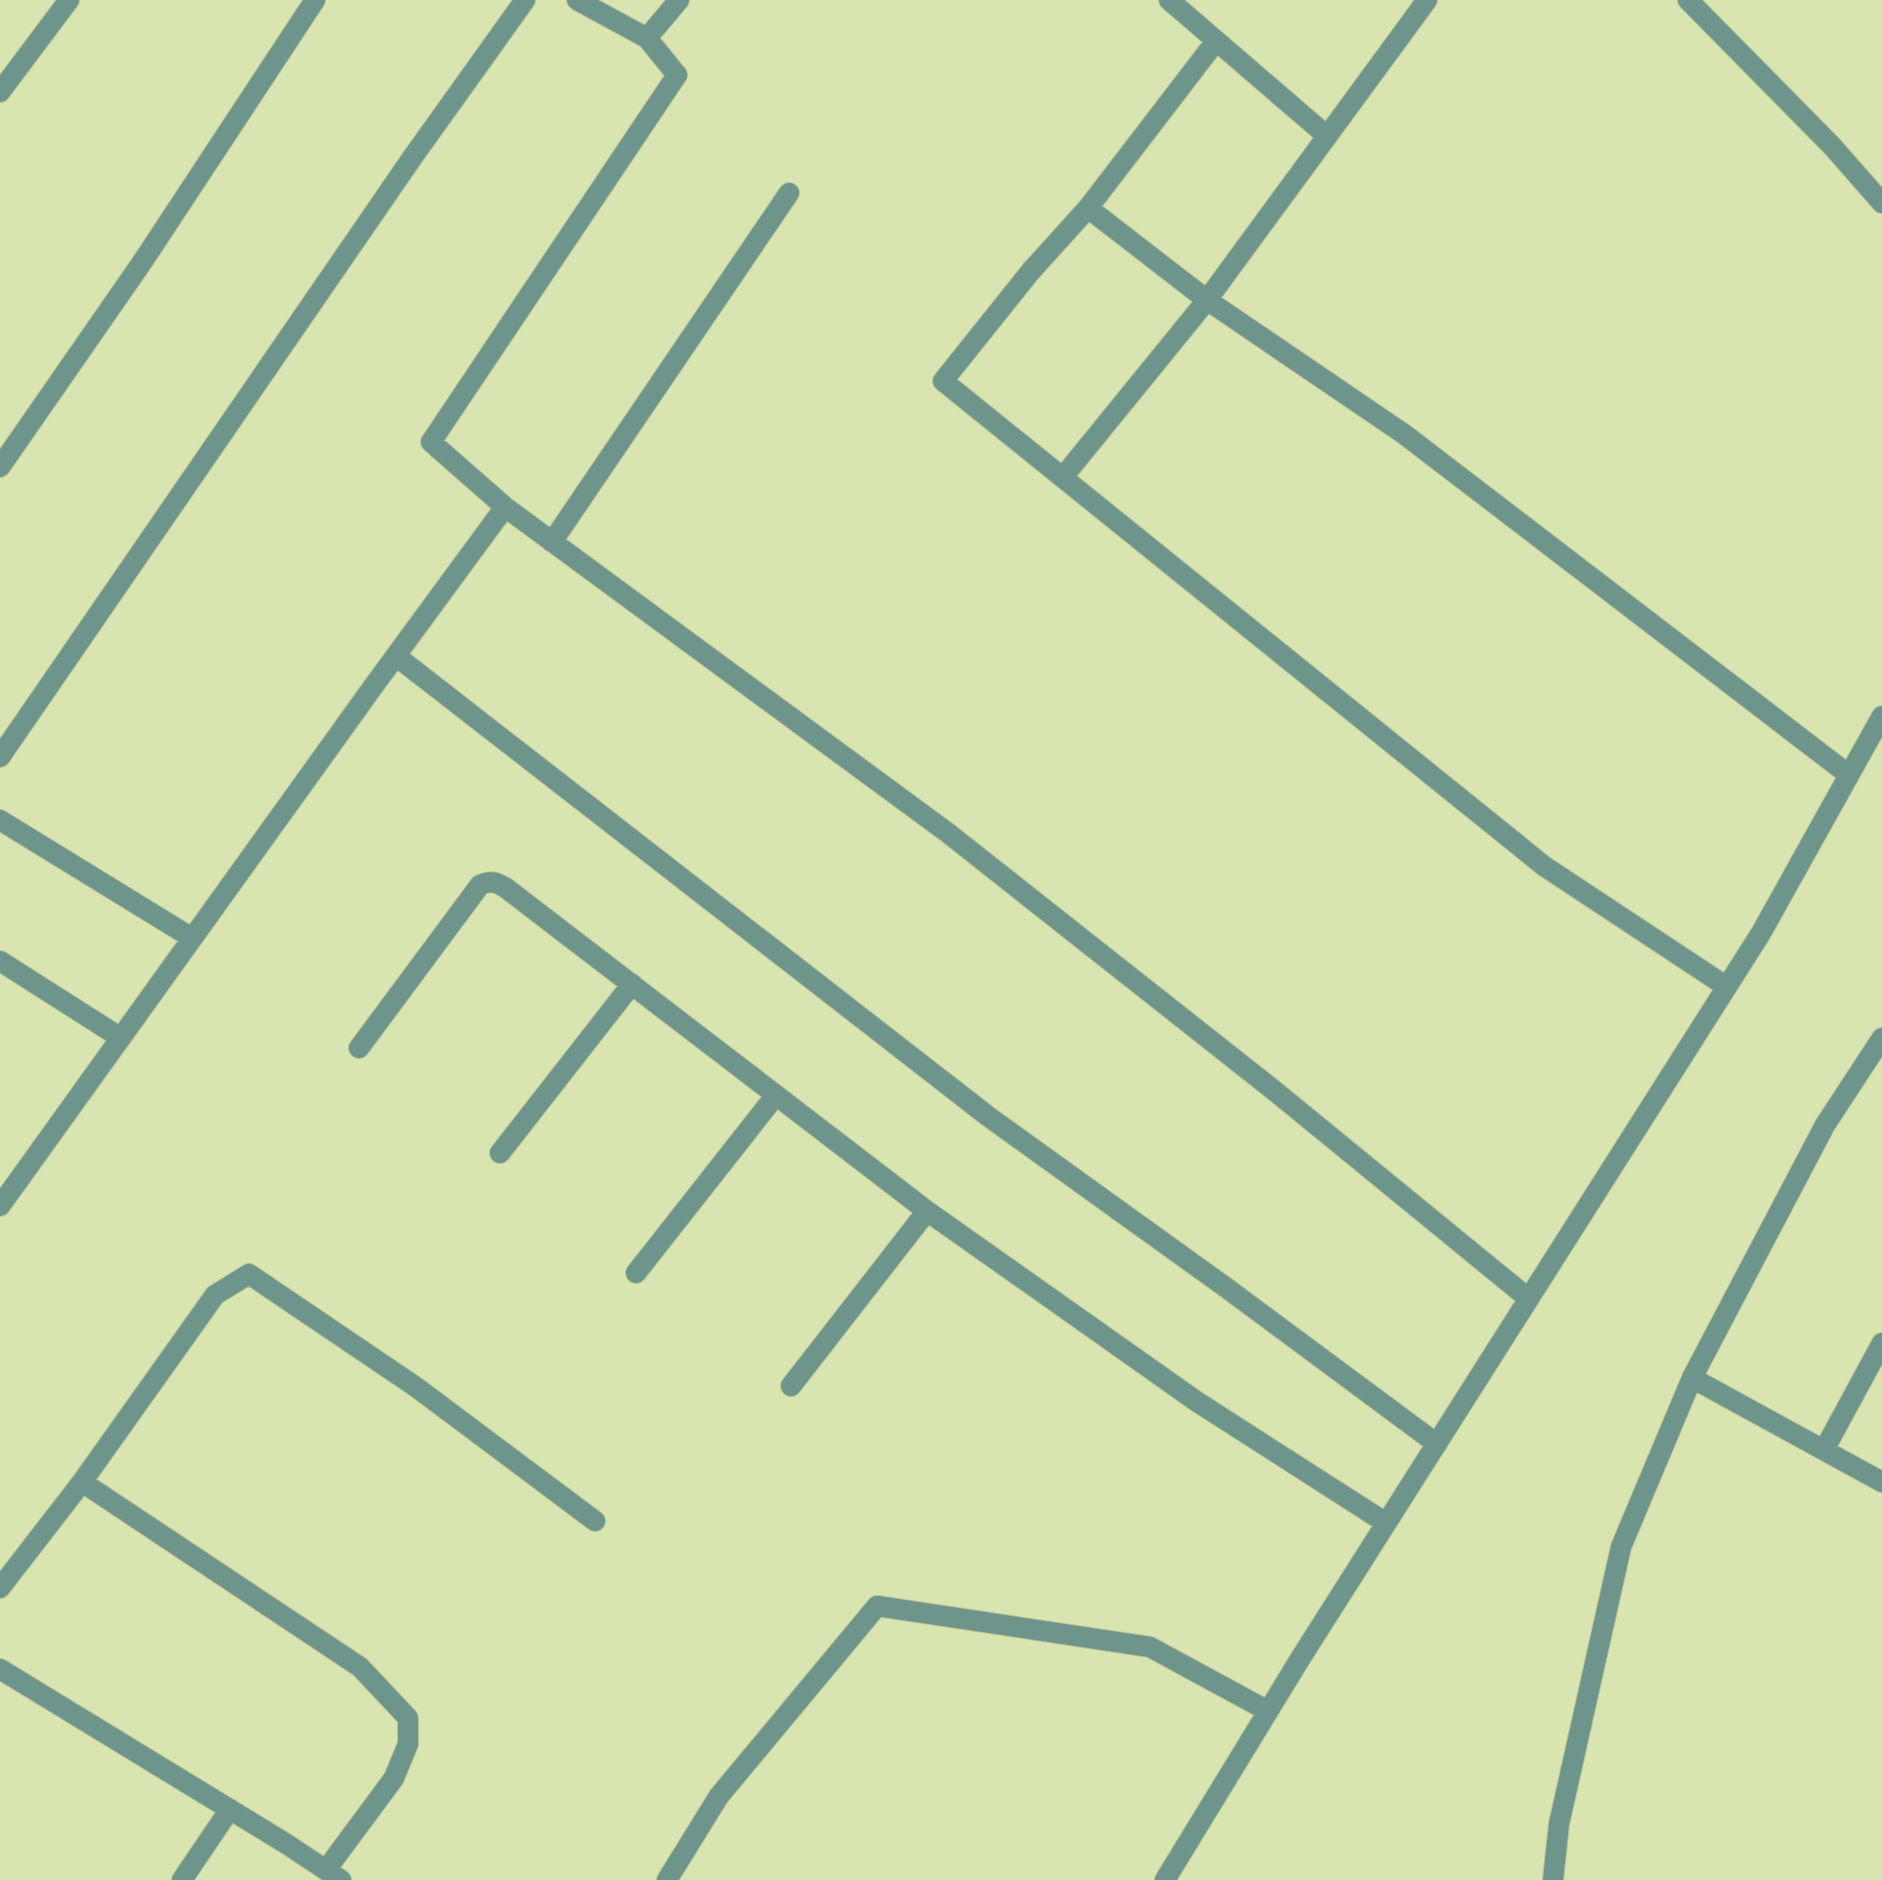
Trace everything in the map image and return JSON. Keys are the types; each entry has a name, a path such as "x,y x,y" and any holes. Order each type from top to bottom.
{"street":[{"path":"0,92 69,0"},
{"path":"0,467 143,261 315,0"},
{"path":"0,757 412,158 525,0"},
{"path":"577,0 647,38 677,75 431,442 505,507 948,833 1276,1092 1529,1299"},
{"path":"647,38 679,0"},
{"path":"1169,0 1327,136"},
{"path":"1063,477 1207,300 1427,0"},
{"path":"1688,0 1832,146 1882,203"},
{"path":"1216,41 1088,208 1031,271 943,381 1544,866 1727,987"},
{"path":"552,542 789,193"},
{"path":"1088,208 1207,300 1404,434 1849,775"},
{"path":"0,1206 505,507"},
{"path":"396,656 989,1117 1437,1444"},
{"path":"1165,1880 1386,1523 1761,933 1882,716"},
{"path":"0,820 192,938"},
{"path":"359,1048 480,885 488,881 496,882 927,1211 1196,1401 1386,1523"},
{"path":"0,961 121,1038"},
{"path":"500,1153 632,984"},
{"path":"1553,1880 1559,1824 1621,1547 1692,1378 1825,1125 1882,1038"},
{"path":"636,1273 776,1095"},
{"path":"791,1386 927,1211"},
{"path":"0,1588 82,1482 215,1295 249,1274 416,1387 595,1521"},
{"path":"1824,1450 1882,1343"},
{"path":"1692,1378 1882,1482"},
{"path":"0,1669 334,1875 394,1778 408,1744 408,1718 360,1667 82,1482"},
{"path":"667,1880 719,1796 877,1606 1150,1647 1268,1711"},
{"path":"182,1880 230,1809"}]}
